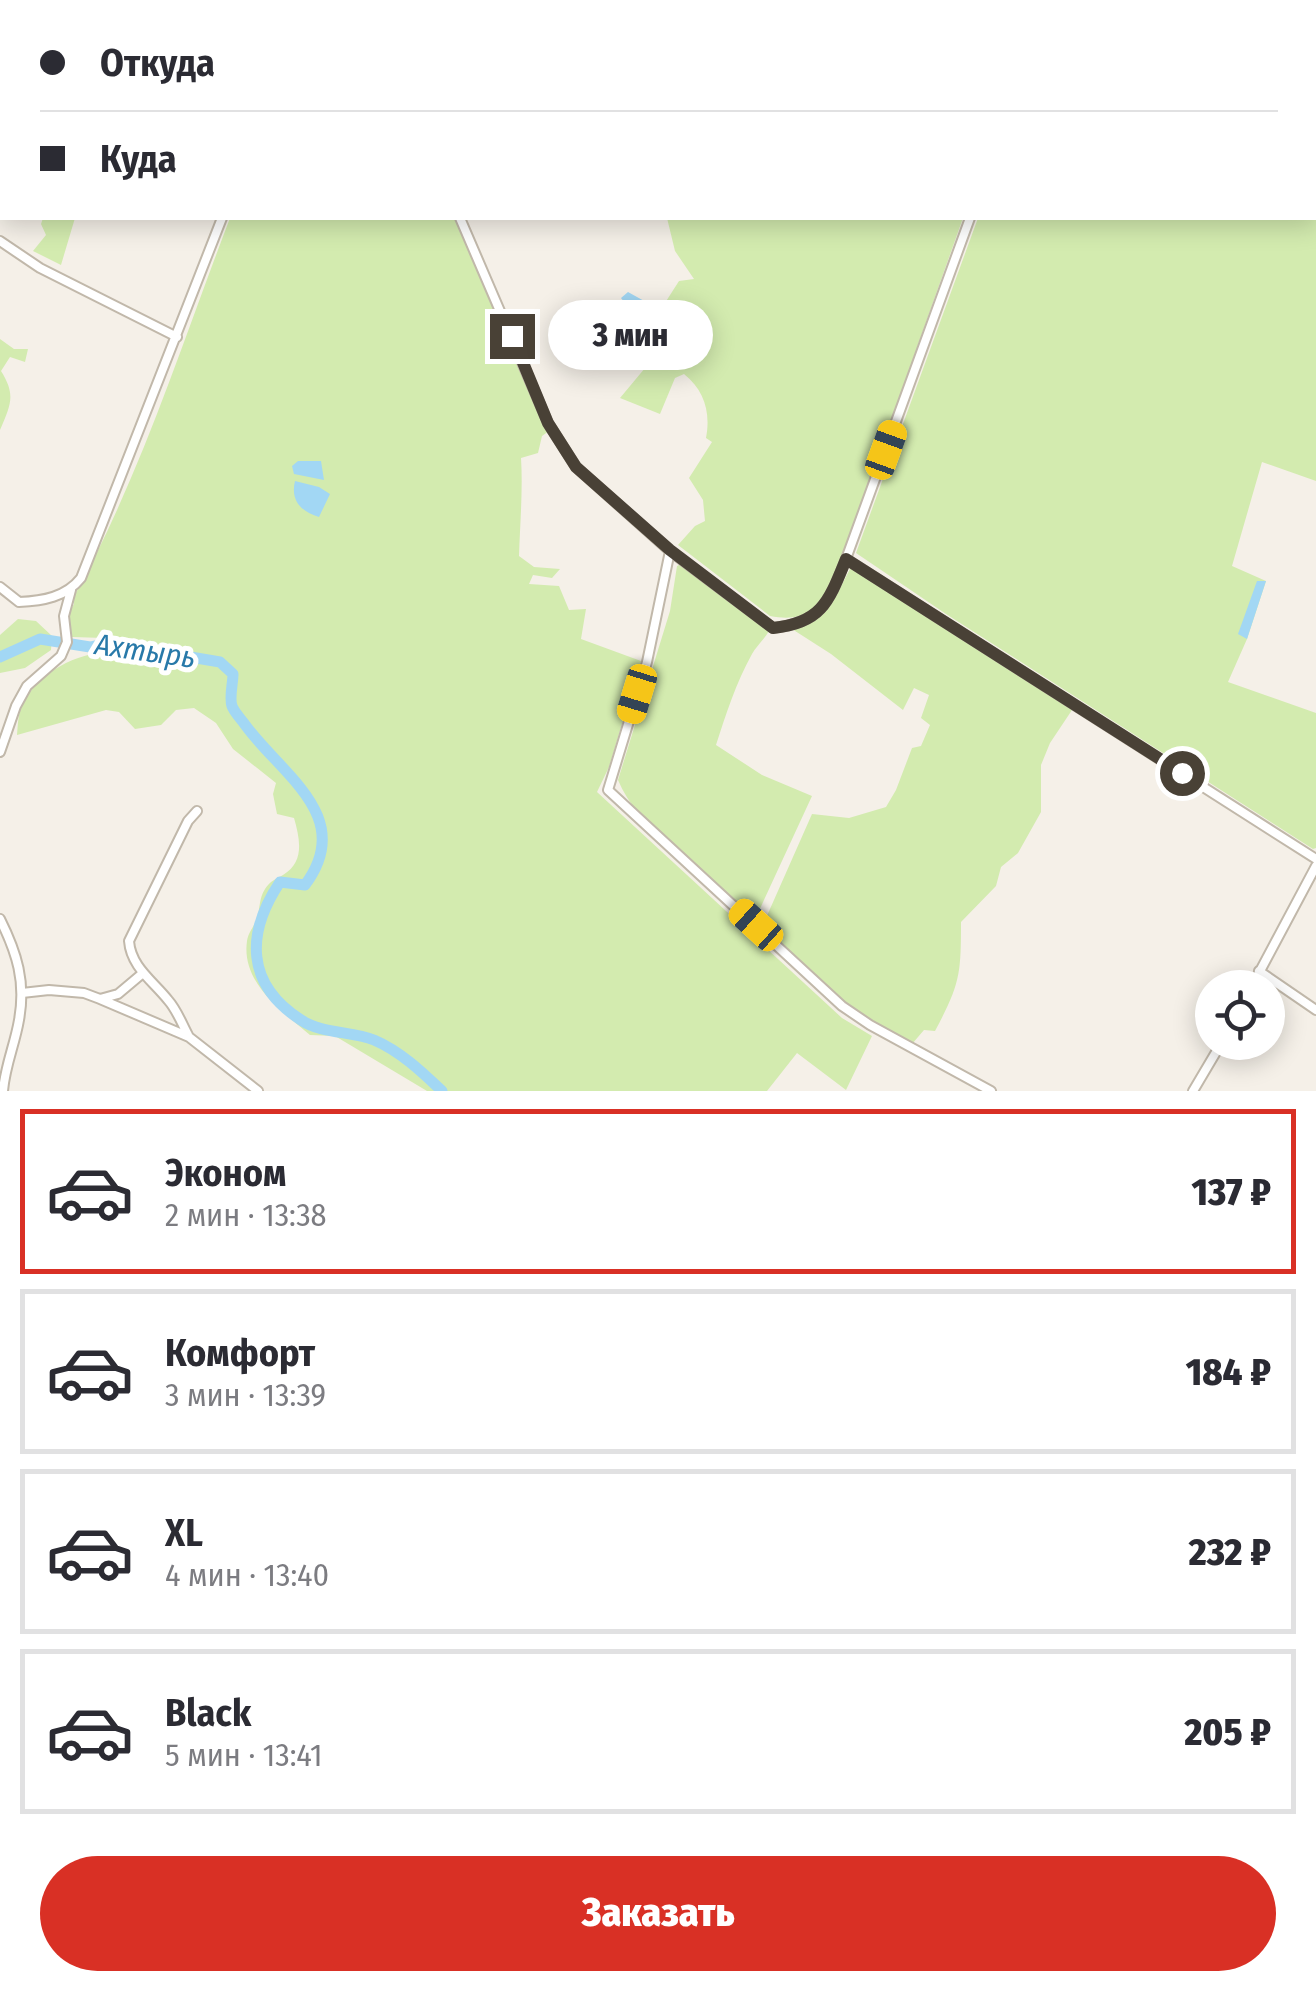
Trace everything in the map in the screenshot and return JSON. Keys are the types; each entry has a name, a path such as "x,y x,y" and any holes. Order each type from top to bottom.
{"street":[{"path":"0,752 27,686 61,656 67,642 64,616 71,590 92,553 221,220"},
{"path":"461,220 548,423 576,467 670,550 773,628 805,622 824,606 846,559 969,220"},
{"path":"0,241 40,268 177,337"},
{"path":"670,550 647,662 608,790 842,1006 990,1091"},
{"path":"846,559 1316,859"},
{"path":"3,590 20,602 40,601 71,590"},
{"path":"189,1037 171,1002 143,973 130,951 129,941 188,821 197,811"},
{"path":"1258,970 1316,866"},
{"path":"0,920 17,954 22,994 3,1091"},
{"path":"100,999 118,994 143,973"},
{"path":"1285,989 1316,1010"},
{"path":"22,994 49,990 84,993 100,999 189,1037 258,1091"},
{"path":"1193,1091 1211,1060"}],"green space":[{"path":"42,220 74,220 61,265 33,251 46,235"},
{"path":"229,220 457,220 549,431 542,436 538,453 521,458 519,556 534,567 560,569 552,578 533,575 529,584 559,586 569,610 586,609 581,639 641,661 609,767 597,792 842,1018 872,1036 846,1090 797,1053 767,1091 427,1091 335,1036 310,1035 276,1006 257,983 247,956 248,938 265,889 295,864 298,834 294,818 277,814 273,794 276,783 233,749 216,723 194,708 176,710 161,725 135,729 119,712 106,710 17,735 21,707 39,682 72,660 110,651 104,638 72,637 67,616 139,460"},
{"path":"667,220 962,220 833,584 815,608 800,616 770,616 678,545 705,521 703,500 689,478 712,442 706,438 707,411 697,387 684,374 675,378 660,414 620,398 645,368 635,362 633,353 679,281 694,279 675,251"},
{"path":"977,220 1316,220 1316,481 1262,462 1232,566 1266,581 1228,682 1316,713 1316,848 856,553"},
{"path":"0,339 14,349 28,349 25,362 10,357 1,371 10,400 0,430"},
{"path":"683,563 770,629 741,676 716,745 762,775 812,796 758,913 738,907 671,848 640,815 618,780 670,611 677,566"},
{"path":"855,568 1074,707 1050,743 1041,765 1041,812 1018,853 1001,867 996,886 961,922 959,967 950,1002 935,1031 924,1030 912,1044 833,993 765,927 812,814 849,818 886,807 912,748 921,746 930,725 921,718 929,695 914,688 903,710 792,629 822,615 850,569"},
{"path":"18,619 36,621 52,636 51,650 25,668 0,673 0,635"}],"water":[{"path":"628,292 655,307 652,316 627,305 621,298"},
{"path":"678,306 684,308 686,320 656,348 650,345 650,338"},
{"path":"298,461 321,461 324,480 294,474 292,466"},
{"path":"295,481 330,494 319,517 299,505 294,494"},
{"path":"1257,581 1266,581 1247,639 1238,634"}],"waterway":[{"name":"Ахтырь","path":"0,657 40,639 90,647 108,643 220,662 233,674 233,708 308,798 322,838 319,861 305,885 280,882 261,920 257,957 269,990 301,1020 384,1045 442,1091"}],"route":[{"path":"512,336 548,423 576,467 670,550 773,628 805,622 824,606 846,559 1182,773"}]}
